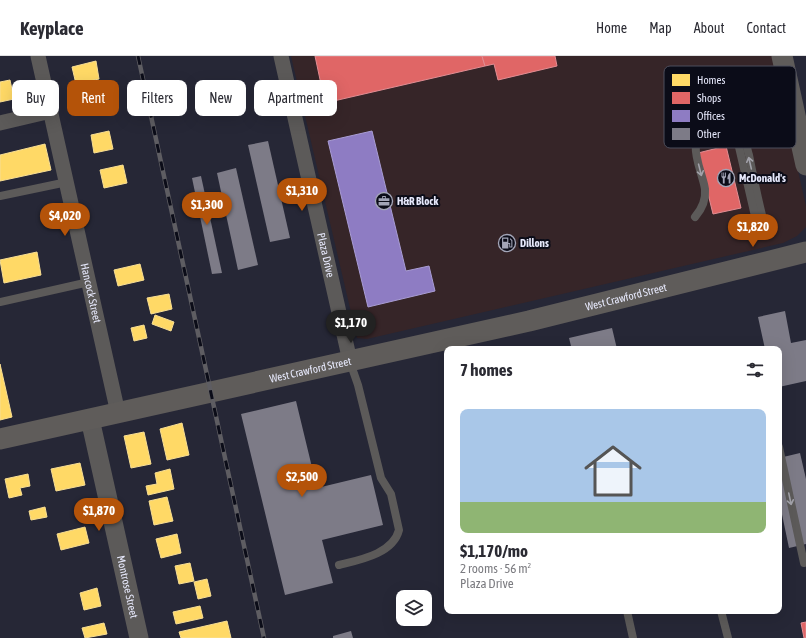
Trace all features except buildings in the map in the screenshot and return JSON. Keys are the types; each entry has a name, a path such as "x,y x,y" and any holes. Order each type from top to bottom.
{"main road":[{"path":"782,56 784,66"},
{"path":"796,120 806,165"},
{"name":"West Crawford Street","path":"0,439 529,321 806,252"}],"street":[{"name":"Hancock Street","path":"38,56 44,80"},
{"name":"Plaza Drive","path":"281,56 350,361"},
{"path":"0,123 30,116"},
{"name":"Hancock Street","path":"52,116 118,413"},
{"name":"Montrose Street","path":"90,419 139,638"}],"lane":[{"path":"695,148 705,190 704,204 695,217"},
{"path":"696,148 696,152"},
{"path":"740,148 759,216 746,148"},
{"path":"0,196 66,182"},
{"path":"0,302 89,282"},
{"path":"339,566 366,558 380,551 390,543 397,535 399,530 391,494 381,478 358,385 350,361"},
{"path":"782,461 804,563"},
{"path":"629,614 633,638"},
{"path":"723,614 728,638"}],"shaded area":[{"path":"291,56 772,56 774,66 664,66 664,148 793,148 806,206 806,227 797,236 783,243 367,339 357,338 305,116 337,116 337,80 297,80"}],"railway":[{"path":"138,56 264,638"}],"place":[{"name":"McDonald's","path":"726,178"},
{"name":"H&R Block","path":"384,201"},
{"name":"Dillons","path":"507,243"}]}
